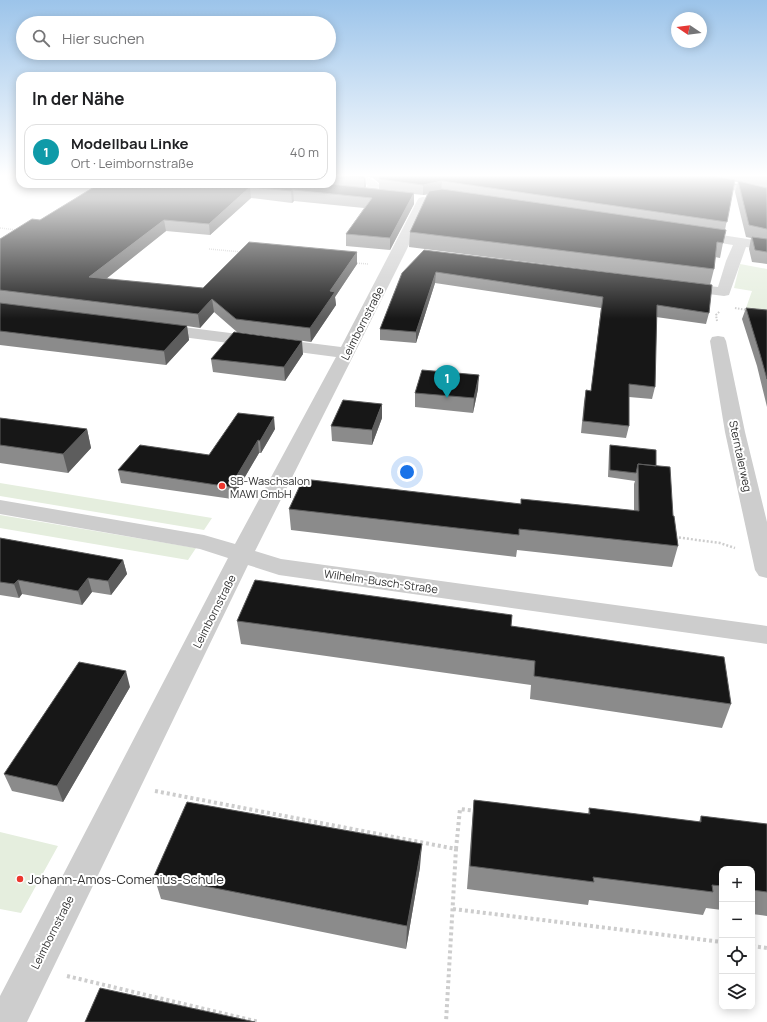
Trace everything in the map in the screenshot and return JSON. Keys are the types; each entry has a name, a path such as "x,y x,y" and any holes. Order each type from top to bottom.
{"street":[{"name":"Leimbornstraße","path":"7,1022 242,554 391,267 412,224"},
{"path":"686,234 767,246"},
{"path":"669,285 724,299 733,262 741,242"},
{"path":"399,251 415,253"},
{"path":"142,327 346,353"},
{"name":"Sterntalerweg","path":"718,341 735,432 765,560"},
{"name":"Wilhelm-Busch-Straße","path":"0,507 204,542 280,567 767,634"}],"path":[{"path":"0,228 20,230"},
{"path":"209,249 248,253"},
{"path":"354,263 391,267"},
{"path":"718,341 716,314 724,299 748,310"},
{"path":"674,537 720,543 765,560"},
{"path":"125,785 456,849"},
{"path":"446,1022 456,849 460,809 483,812"},
{"path":"453,908 719,942"},
{"path":"755,946 767,948"},
{"path":"34,968 259,1022"}],"green space":[{"path":"740,264 767,269 767,311 746,308 752,291 734,288"},
{"path":"0,483 212,518 204,530 0,496"},
{"path":"0,515 196,548 188,560 0,528"},
{"name":"Johann-Amos-Comenius-Schule","path":"0,832 58,846 21,913 0,909"}],"building":[{"path":"24,224 159,224 89,277 203,288 249,242 357,252 330,291 335,292 310,328 236,319 212,299 198,314 0,290 0,239"},
{"path":"353,224 398,224 390,238 346,234"},
{"path":"414,224 682,224 726,230 723,243 717,242 714,269 410,232"},
{"path":"749,224 767,224 767,229"},
{"path":"752,237 767,239 767,252 755,250"},
{"path":"424,250 712,285 709,313 657,305 655,387 629,384 629,426 583,421 586,390 591,391 603,297 436,272 416,332 380,329 402,273"},
{"path":"0,303 187,326 164,351 0,331"},
{"path":"746,308 767,310 767,379 760,354"},
{"path":"234,332 302,341 284,367 211,359"},
{"path":"422,370 479,375 474,398 415,393"},
{"path":"343,400 382,404 372,430 331,426"},
{"path":"238,413 274,417 260,441 258,440 230,487 118,470 140,445 209,455"},
{"path":"0,418 87,429 63,454 0,445"},
{"path":"610,445 656,450 656,466 638,464 636,473 610,470"},
{"path":"638,464 670,467 673,516 678,546 519,529 519,535 289,509 303,479 521,504 521,499 639,511"},
{"path":"0,538 123,560 108,581 88,578 78,591 18,580 14,584 0,582"},
{"path":"255,580 512,615 511,626 724,657 731,704 534,676 535,661 237,621"},
{"path":"79,662 126,671 57,786 4,774"},
{"path":"474,800 590,814 589,808 701,822 701,816 767,824 767,892 755,890 755,866 719,866 719,886 712,885 713,892 593,877 594,882 470,866"},
{"path":"187,802 422,844 407,926 154,876"},
{"path":"100,988 255,1022 85,1022"}],"place":[{"name":"Modellbau Linke","path":"447,398"},
{"name":"SB-Waschsalon MAWI GmbH","path":"222,486"},
{"name":"Johann-Amos-Comenius-Schule","path":"20,879"}]}
